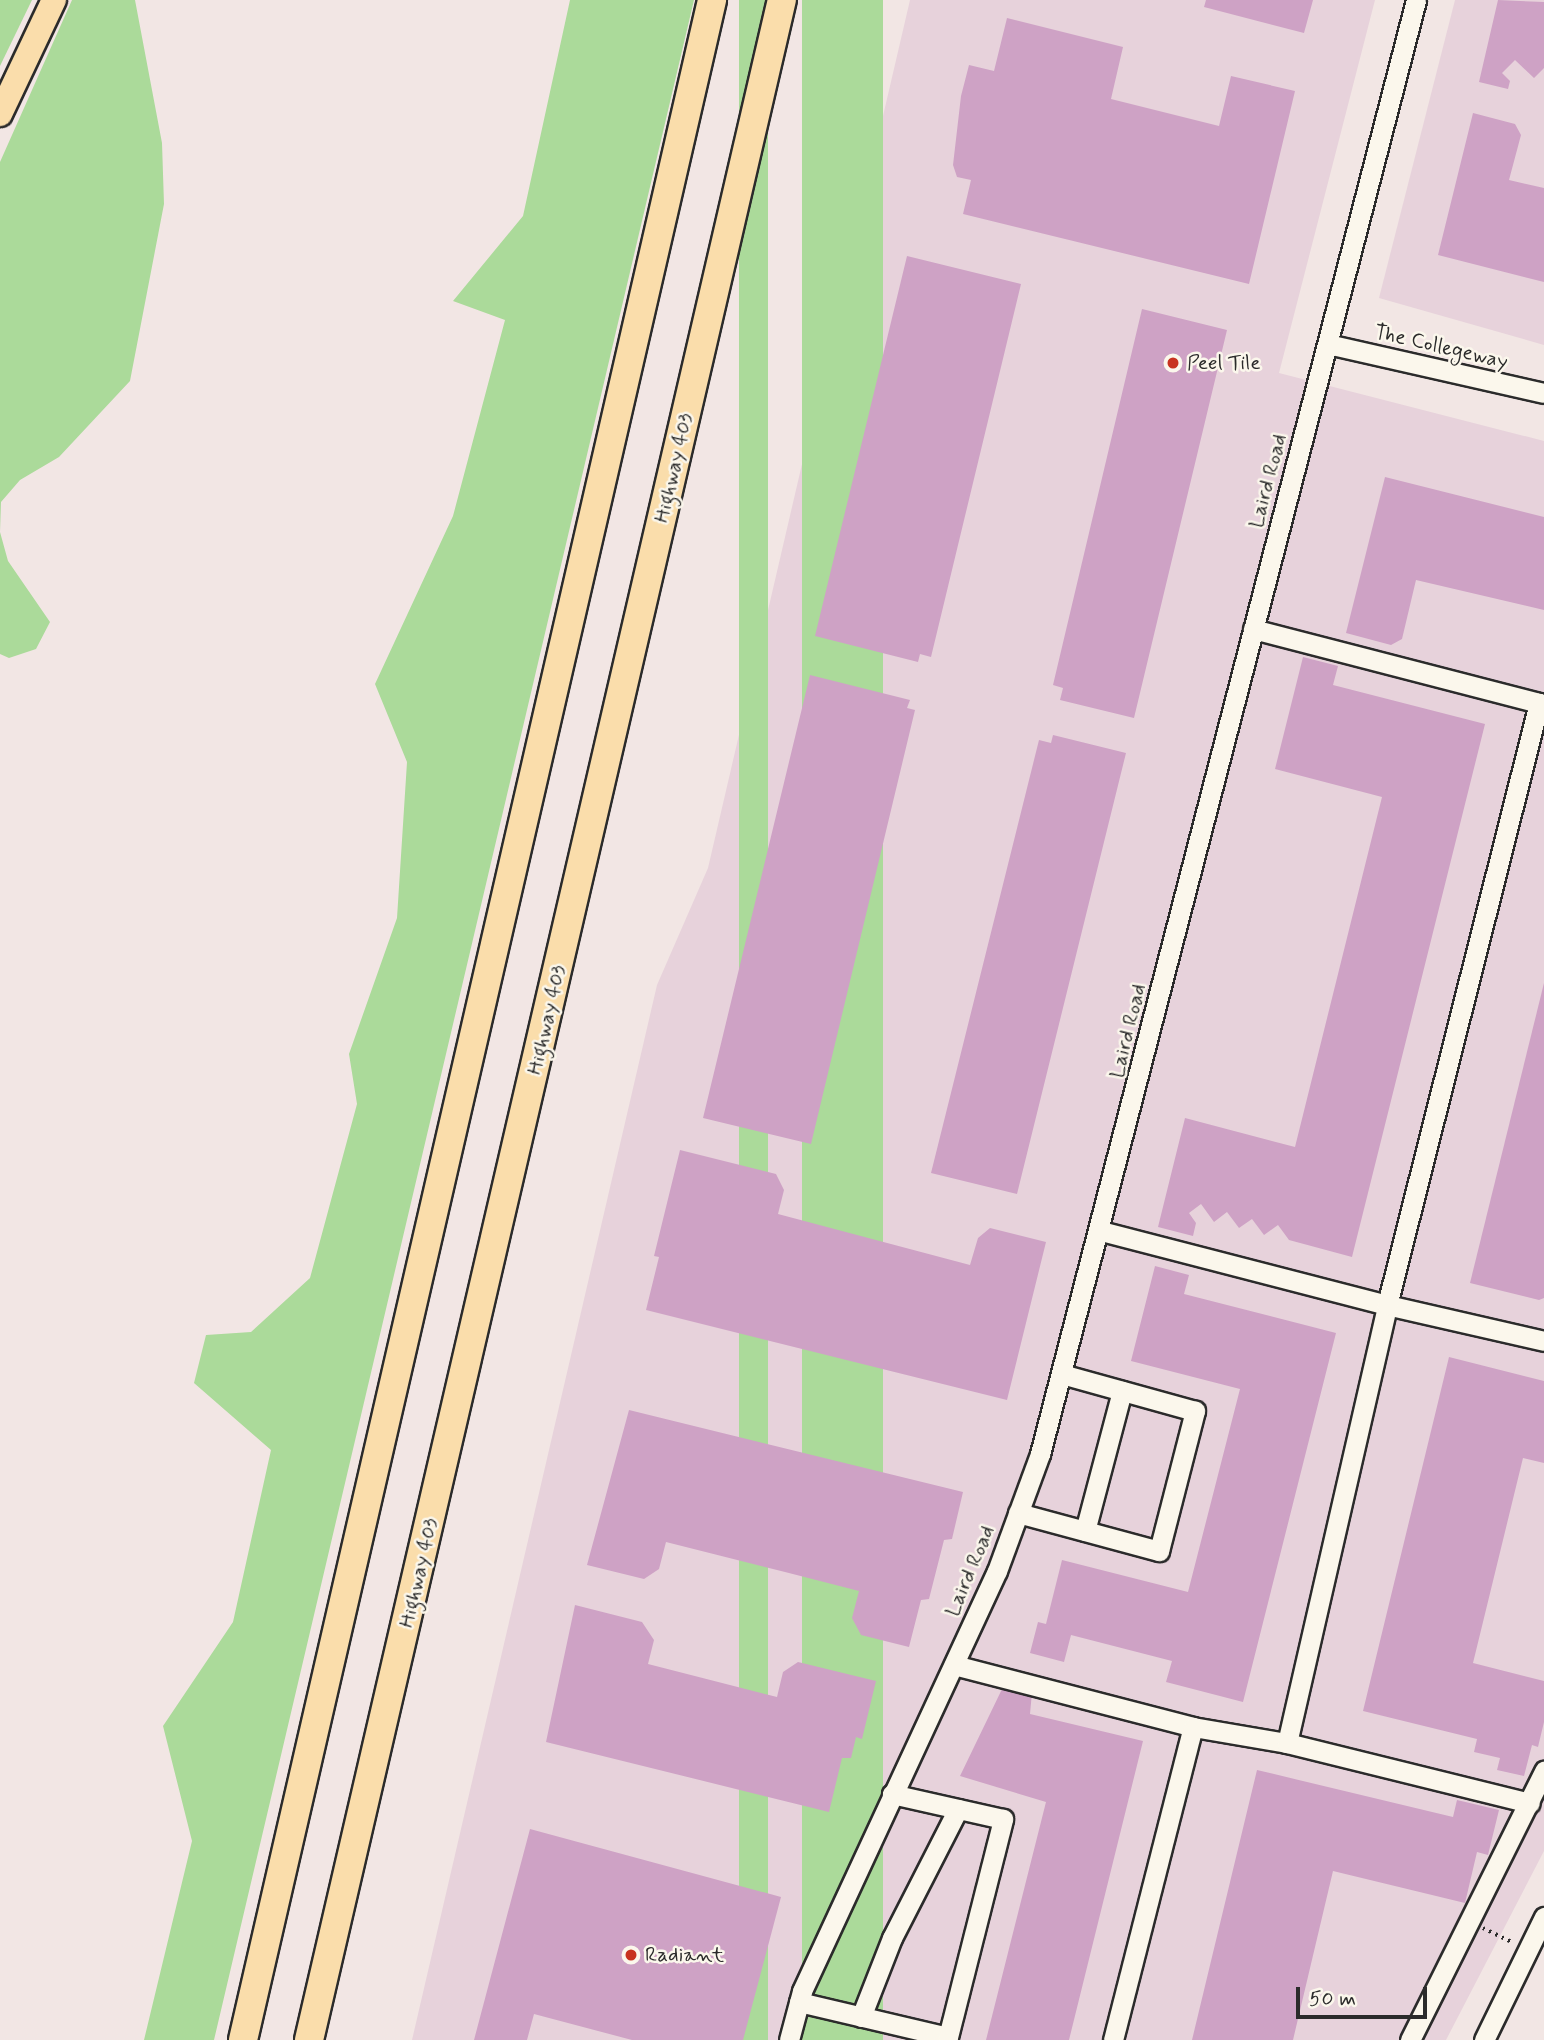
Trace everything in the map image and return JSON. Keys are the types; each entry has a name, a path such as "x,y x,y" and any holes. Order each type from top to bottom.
{"highway":[{"path":"243,2040 712,0"},
{"name":"Highway 403","path":"309,2040 782,0"}],"main road":[{"path":"0,114 54,0"}],"street":[{"name":"Laird Road","path":"789,2040 799,2002 892,1794 954,1665 1018,1513 1062,1374 1416,0"},
{"name":"The Collegeway","path":"1328,344 1544,393"},
{"path":"1253,629 1542,703 1387,1305 1287,1743"},
{"path":"1101,1231 1387,1305 1544,1341"},
{"path":"1018,1513 1159,1552 1195,1411 1062,1374"},
{"path":"1085,1531 1122,1391"},
{"path":"954,1665 1193,1727 1287,1743 1530,1803"},
{"path":"1113,2040 1193,1727"},
{"path":"1410,2040 1544,1771"},
{"path":"799,2002 948,2037 1003,1819 892,1794"},
{"path":"861,2017 892,1938 958,1809"},
{"path":"1485,2040 1544,1917"}],"path":[{"path":"1469,1921 1528,1950"}],"shaded area":[{"path":"910,0 1375,0 1279,373 1544,441 1544,1851 1446,2040 412,2040 657,985 708,868"},
{"path":"1455,0 1544,0 1544,345 1379,298"}],"green space":[{"path":"0,0 32,0 0,66"},
{"path":"72,0 135,0 162,143 164,204 130,381 59,457 20,480 1,502 0,532 0,162"},
{"path":"570,0 694,0 214,2040 144,2040 192,1841 163,1726 233,1622 271,1450 194,1383 206,1335 251,1332 310,1278 357,1104 349,1054 397,918 407,762 375,684 453,516 505,320 453,301 523,216"},
{"path":"739,0 768,0 768,2040 739,2040"},
{"path":"802,0 883,0 883,2040 802,2040"},
{"path":"0,532 8,561 50,622 36,649 9,658 0,654"}],"building":[{"path":"1206,0 1313,0 1304,33 1204,7"},
{"path":"1498,0 1544,2 1544,68 1534,78 1515,60 1502,73 1510,81 1508,89 1479,82"},
{"path":"1007,18 1123,47 1111,99 1219,126 1231,76 1295,91 1249,284 963,214 971,180 957,177 953,165 961,96 969,65 994,71"},
{"path":"1473,113 1515,124 1521,135 1509,180 1544,188 1544,282 1438,255"},
{"path":"907,256 1021,284 931,657 920,654 918,662 815,636"},
{"path":"1142,309 1227,330 1134,718 1060,700 1063,688 1053,685"},
{"path":"1385,477 1544,517 1544,610 1416,580 1402,639 1391,645 1346,633"},
{"path":"1303,657 1338,666 1333,685 1485,724 1352,1257 1289,1240 1278,1225 1264,1235 1252,1219 1239,1228 1227,1212 1214,1222 1201,1204 1189,1213 1196,1223 1193,1236 1158,1227 1185,1118 1295,1147 1382,797 1275,769"},
{"path":"810,675 910,700 907,708 915,710 811,1144 703,1118"},
{"path":"1053,735 1126,753 1017,1194 931,1173 1039,740 1051,743"},
{"path":"1544,983 1544,1298 1539,1300 1470,1283"},
{"path":"680,1150 776,1174 784,1190 778,1214 970,1265 978,1238 990,1228 1046,1242 1007,1400 646,1310 659,1257 654,1256"},
{"path":"1155,1266 1189,1275 1184,1294 1336,1333 1243,1702 1166,1682 1172,1661 1071,1635 1064,1662 1030,1653 1038,1622 1046,1624 1062,1560 1188,1592 1240,1389 1131,1361"},
{"path":"1449,1357 1544,1381 1544,1463 1523,1458 1473,1663 1544,1681 1544,1722 1538,1747 1532,1745 1524,1776 1497,1770 1500,1758 1474,1752 1477,1739 1363,1711"},
{"path":"629,1410 963,1492 952,1539 944,1540 929,1599 921,1600 909,1647 861,1635 852,1618 859,1591 785,1572 666,1542 659,1569 644,1579 587,1565"},
{"path":"575,1605 642,1622 654,1640 648,1664 777,1697 783,1672 798,1662 876,1681 862,1739 856,1737 851,1758 842,1758 829,1812 546,1742"},
{"path":"1003,1687 1032,1692 1030,1714 1143,1741 1069,2040 986,2040 1046,1802 960,1776"},
{"path":"1257,1770 1453,1817 1457,1800 1499,1810 1488,1855 1477,1852 1465,1903 1333,1871 1293,2040 1192,2040"},
{"name":"Radiant","path":"530,1829 781,1897 743,2040 632,2040 534,2014 527,2040 474,2040"}],"place":[{"name":"Peel Tile","path":"1173,363"},
{"name":"Radiant","path":"631,1955"}]}
